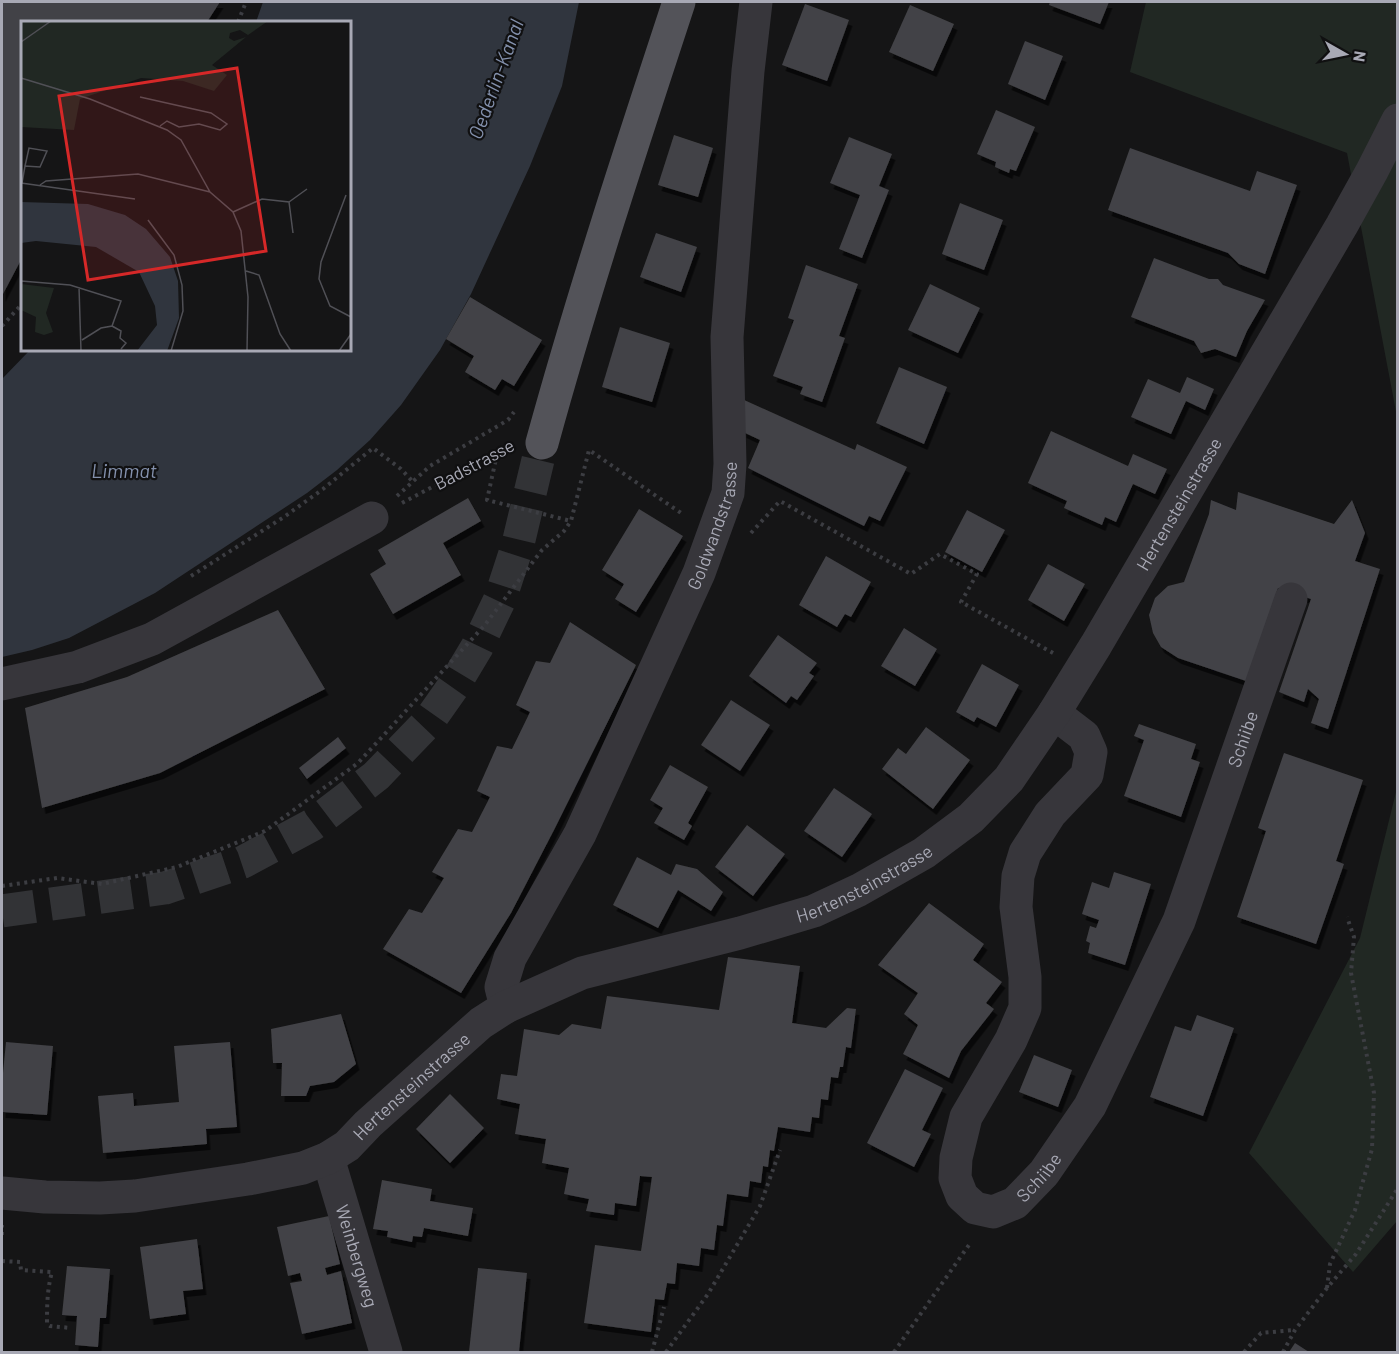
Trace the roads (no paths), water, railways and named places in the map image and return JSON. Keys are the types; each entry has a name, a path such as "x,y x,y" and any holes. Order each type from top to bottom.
{"main road":[{"path":"546,429 608,221 679,2"}],"street":[{"name":"Goldwandstrasse","path":"506,1007 501,987 510,958 580,834 699,573 728,493 730,464 728,337 748,71 756,2"},
{"name":"Hertensteinstrasse","path":"2,1193 45,1197 135,1196 248,1179 303,1168 328,1158 346,1146 482,1023 506,1007 582,973 775,924 814,910 859,891 924,853 971,818 1009,780 1096,645 1342,225 1398,120"},
{"path":"2,684 78,667 152,639 372,518"},
{"name":"Schiibe","path":"1054,713 1084,736 1090,752 1087,775 1050,814 1025,853 1018,876 1016,907 1025,977 1025,1008 1011,1040 966,1118 956,1158 955,1178 962,1196 975,1208 993,1212 1015,1203 1044,1173 1090,1106 1179,921 1291,599"},
{"name":"Weinbergweg","path":"328,1158 386,1353"}],"water":[{"name":"Limmat","path":"263,2 579,2 562,86 530,166 471,294 440,350 401,405 370,440 307,493 155,593 69,638 2,657 2,379 29,351 351,351 351,21 256,21"}],"tunnel":[{"path":"2,911 165,888 243,862 312,825 376,776 429,721 477,647 500,599 518,544 542,443"}],"water label":[{"name":"Oederlin-Kanal","path":"495,79"}]}
